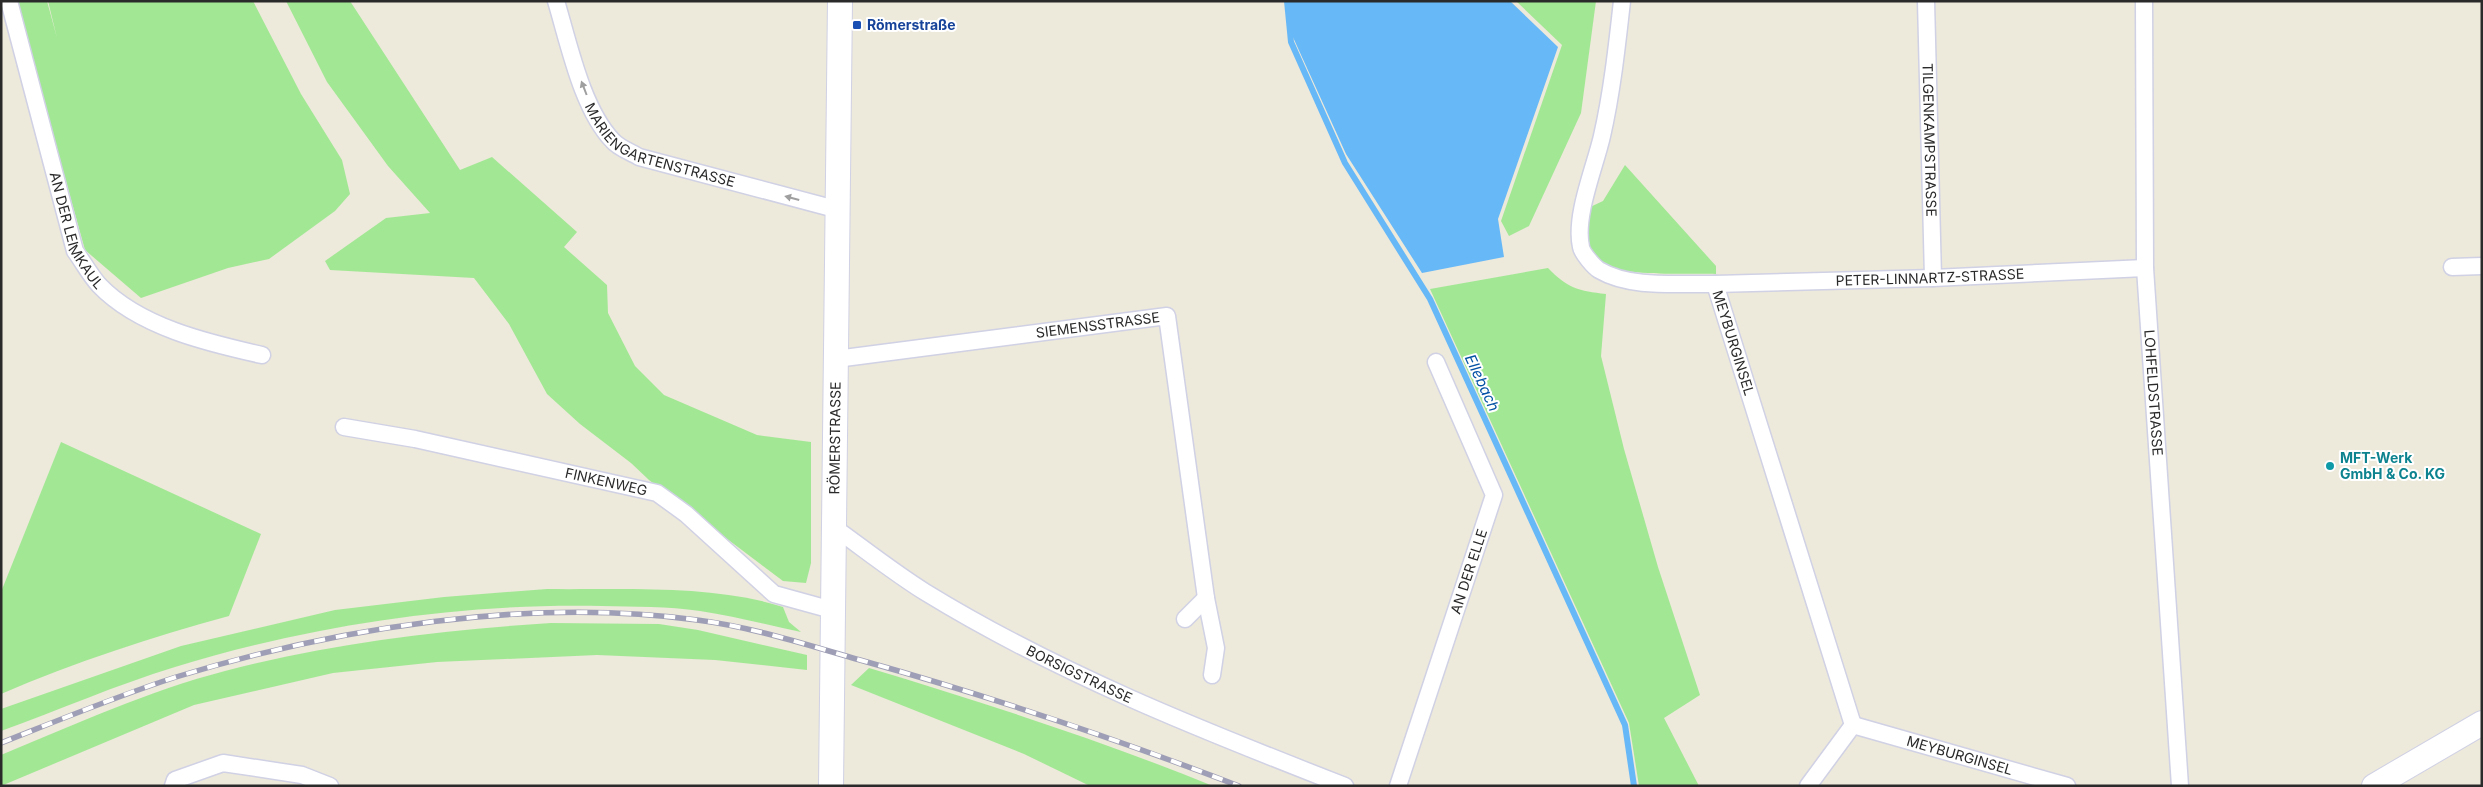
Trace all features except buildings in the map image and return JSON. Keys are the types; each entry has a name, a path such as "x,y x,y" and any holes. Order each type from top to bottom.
{"main road":[{"name":"RÖMERSTRASSE","path":"831,786 832,526 839,210 840,1"},
{"path":"2374,786 2482,722"}],"street":[{"name":"AN DER LEIMKAUL","path":"9,1 75,251 99,285 134,312 207,342 262,355"},
{"name":"MARIENGARTENSTRASSE","path":"556,1 583,87 597,120 614,142 639,157 839,210"},
{"name":"MEYBURGINSEL","path":"1622,1 1615,62 1602,136 1580,221 1581,248 1598,270 1620,278 1642,282 1715,284 1853,726 2067,786"},
{"name":"TILGENKAMPSTRASSE","path":"1926,1 1933,278"},
{"name":"LOHFELDSTRASSE","path":"2144,1 2145,268 2180,786"},
{"path":"2452,267 2482,266"},
{"name":"PETER-LINNARTZ-STRASSE","path":"1715,284 1933,278 2145,268"},
{"name":"SIEMENSSTRASSE","path":"836,359 1167,316 1206,598 1216,648 1212,674"},
{"name":"AN DER ELLE","path":"1398,786 1494,495 1436,362"},
{"name":"FINKENWEG","path":"344,427 415,439 657,493 686,514 774,594 832,610"},
{"name":"BORSIGSTRASSE","path":"832,526 924,591 1126,698 1191,726 1345,786"},
{"path":"1185,619 1206,598"},
{"path":"1808,786 1853,726"},
{"path":"174,786 175,780 223,763 302,775 330,786"}],"green space":[{"path":"16,1 47,1 57,38 48,1 253,1 301,94 342,160 350,194 335,211 269,259 228,268 141,298 85,250"},
{"path":"286,1 350,1 460,170 492,157 577,232 564,247 607,285 608,313 635,366 664,395 757,435 811,442 811,563 806,583 783,581 649,480 631,463 580,424 547,394 509,324 474,278 330,270 325,261 386,218 430,213 388,166 327,82"},
{"path":"1516,1 1596,1 1581,113 1529,226 1509,236 1501,221 1562,45"},
{"path":"1625,165 1716,266 1716,274 1657,274 1625,271 1601,264 1593,257 1586,247 1588,208 1603,201"},
{"path":"1548,268 1561,280 1574,287 1606,294 1601,356 1624,449 1658,567 1700,695 1664,718 1699,786 1639,786 1629,723 1430,289"},
{"path":"61,442 261,534 229,616 114,651 57,671 1,694 1,592"},
{"path":"547,589 697,591 727,595 783,607 789,622 801,632 713,613 663,607 548,606 440,613 333,628 227,652 131,682 1,731 1,709 181,646 335,610 444,597"},
{"path":"551,623 659,624 698,630 807,655 807,670 715,660 597,655 437,662 333,673 194,705 1,786 1,755 112,709 196,679 265,661 346,645 427,634"},
{"path":"869,668 1042,723 1128,753 1213,786 1090,786 1024,754 851,685"}],"water":[{"path":"1288,1 1510,1 1558,47 1498,219 1504,257 1422,273 1346,154 1292,35"}],"waterway":[{"name":"Ellebach","path":"1287,1 1291,42 1345,163 1430,299 1625,725 1634,786"}],"railway":[{"path":"1,743 154,684 301,644 367,631 501,615 568,612 633,614 718,623 800,643 1004,703 1145,751 1239,786"}],"place":[{"name":"Römerstraße","path":"857,25"},
{"name":"MFT-Werk GmbH & Co. KG","path":"2330,466"}]}
